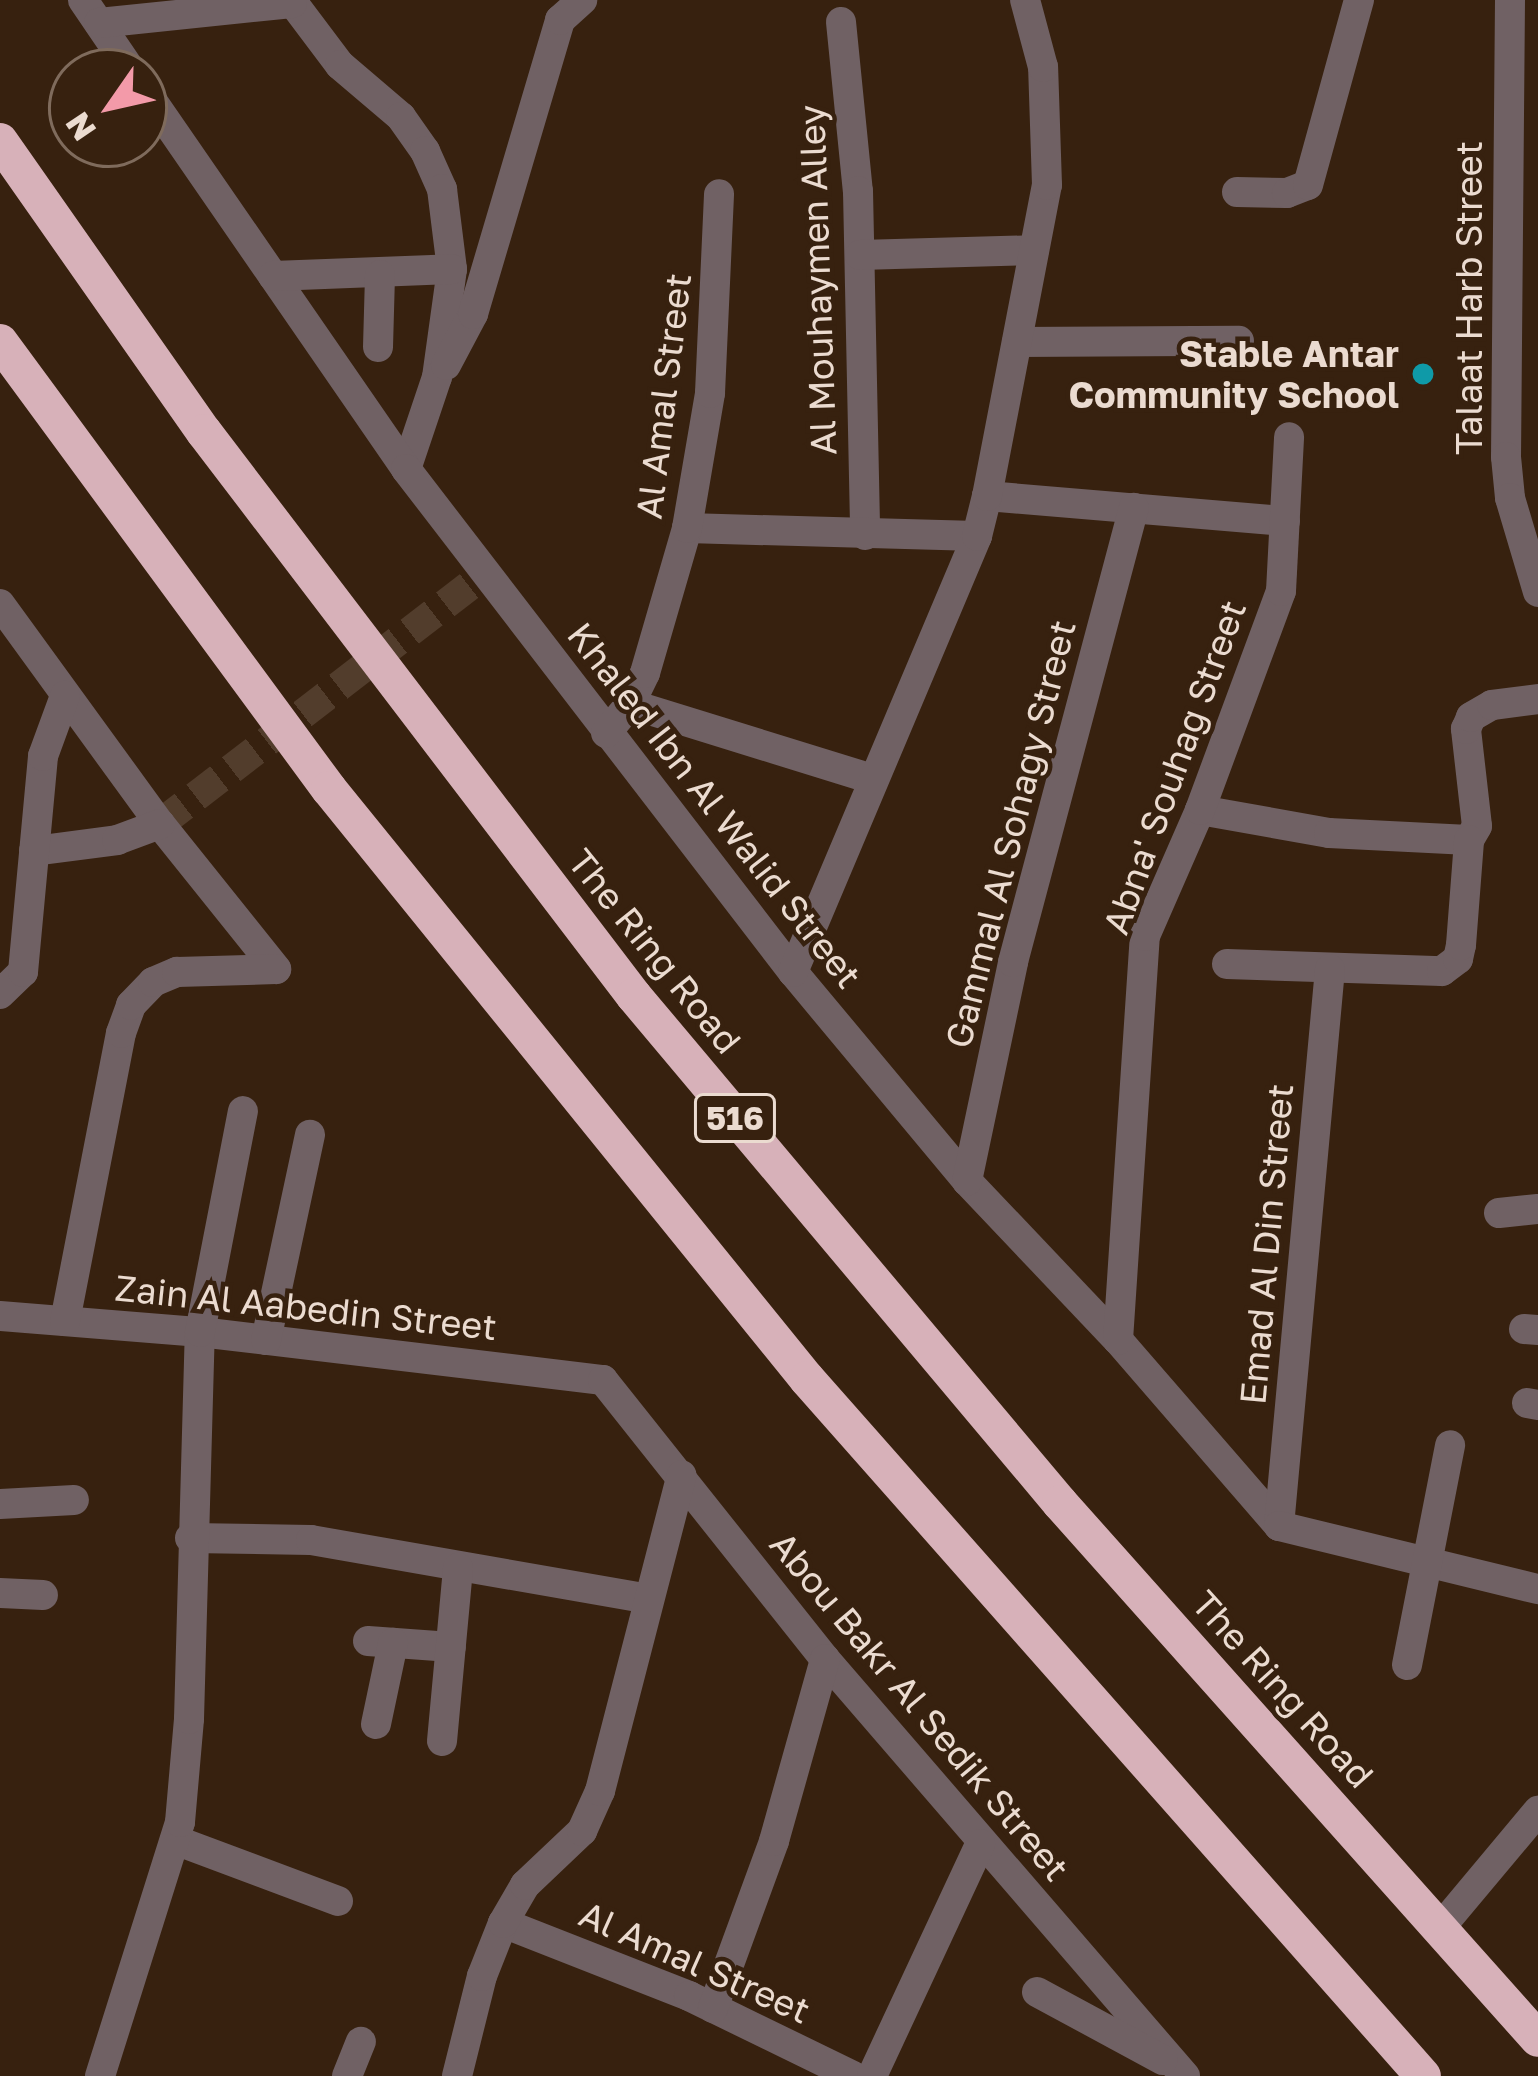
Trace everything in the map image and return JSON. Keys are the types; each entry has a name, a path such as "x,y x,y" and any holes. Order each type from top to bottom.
{"highway":[{"name":"The Ring Road","path":"0,141 218,452 634,996 1060,1503 1538,2039"},
{"path":"0,342 329,789 807,1379 1400,2059 1423,2076"}],"street":[{"path":"437,377 473,314 560,20 582,0"},
{"path":"794,972 977,536 987,496 1047,185 1044,90 1025,0"},
{"path":"1237,192 1287,193 1308,185 1359,0"},
{"name":"Talaat Harb Street","path":"1510,0 1506,457 1510,498 1538,592"},
{"path":"91,12 292,1 340,64 400,118 425,151 442,189 452,269 437,377 406,469"},
{"path":"91,12 116,48"},
{"name":"Al Mouhaymen Alley","path":"841,22 859,191 865,535"},
{"name":"Khaled Ibn Al Walid Street","path":"168,124 406,469 794,972 968,1181 1118,1340 1279,1526"},
{"name":"Al Amal Street","path":"606,733 631,704 659,634 687,528 710,393 719,194"},
{"path":"860,255 1034,250"},
{"path":"273,276 452,269"},
{"path":"378,346 380,275"},
{"path":"1017,342 1240,340"},
{"name":"Abna' Souhag Street","path":"1118,1340 1145,936 1200,810 1281,591 1289,437"},
{"path":"987,496 1285,520"},
{"name":"Gammal Al Sohagy Street","path":"968,1181 1013,962 1134,508"},
{"path":"687,528 977,536"},
{"path":"0,604 160,824 276,969 177,973 153,982 131,1005 121,1033 65,1321"},
{"path":"0,994 22,972 44,756 65,696"},
{"path":"1227,964 1423,974 1442,971 1458,959 1469,840 1477,826 1466,729 1471,717 1492,705 1538,699"},
{"path":"631,704 873,779"},
{"path":"1200,810 1330,833 1469,840"},
{"path":"34,851 117,840 160,824"},
{"name":"Emad Al Din Street","path":"1279,1526 1330,969"},
{"path":"100,2076 175,1840 189,1719 190,1538 200,1332 243,1111"},
{"path":"266,1340 310,1135"},
{"path":"1499,1213 1538,1209"},
{"name":"Zain Al Aabedin Street","path":"0,1316 200,1332 602,1380"},
{"name":"Abou Bakr Al Sedik Street","path":"602,1380 825,1660 1179,2070"},
{"path":"1407,1665 1450,1445"},
{"path":"457,2076 482,1976 503,1923 525,1885 582,1831 601,1791 682,1475"},
{"path":"0,1504 74,1500"},
{"path":"1279,1526 1538,1589"},
{"path":"190,1538 311,1540 648,1599"},
{"path":"442,1741 451,1648 467,1569"},
{"path":"0,1593 43,1595"},
{"path":"376,1724 380,1642 451,1648"},
{"path":"713,2008 774,1841 825,1660"},
{"path":"1441,1928 1538,1811"},
{"path":"175,1840 338,1901"},
{"path":"872,2076 980,1844"},
{"name":"Al Amal Street","path":"503,1923 713,2008 820,2069 853,2076"},
{"path":"1037,1992 1179,2070"},
{"path":"347,2076 361,2042"}],"tunnel":[{"path":"160,824 485,574"}],"place":[{"name":"Stable Antar Community School","path":"1423,374"}]}
